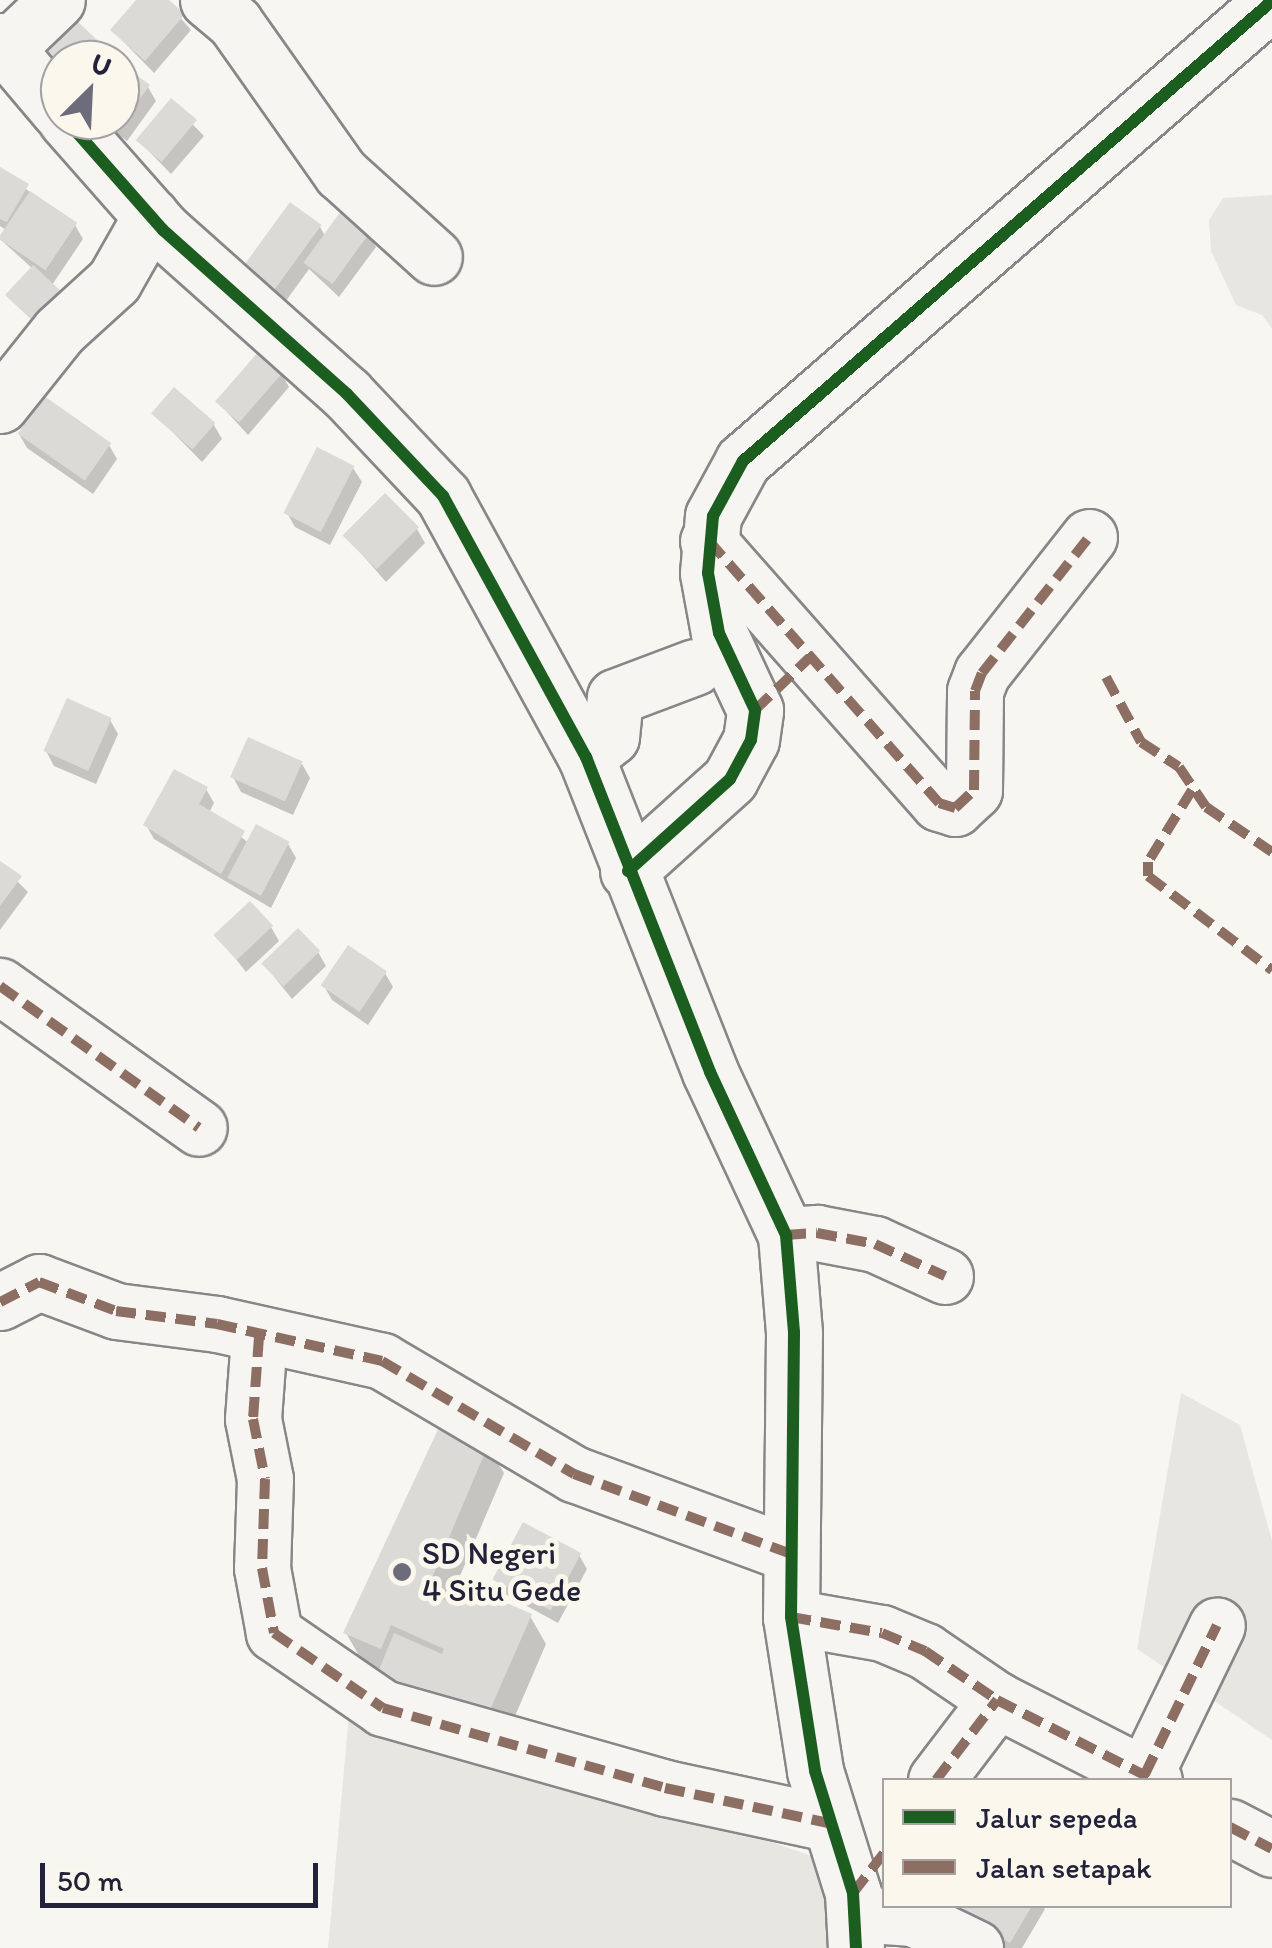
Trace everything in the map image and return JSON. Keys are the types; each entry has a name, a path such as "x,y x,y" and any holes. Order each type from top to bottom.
{"street":[{"path":"40,88 3,45 57,0"},
{"path":"208,0 235,23 341,173 434,257"},
{"path":"628,871 730,779 751,740 755,710 714,618 708,541 722,492 742,462 1272,1"},
{"path":"84,140 151,216 347,394 443,496 586,757 628,871 786,1236 794,1333 790,1617 799,1697 828,1823 863,1902 913,1918 975,1948"},
{"path":"0,405 59,331 114,281 151,216"},
{"path":"708,541 939,803 956,808 974,790 975,692 982,673 1089,537"},
{"path":"755,710 810,657"},
{"path":"586,757 611,737 615,696 695,667"},
{"path":"0,986 199,1128"},
{"path":"786,1236 817,1233 875,1244 945,1276"},
{"path":"0,1302 39,1282 116,1311 218,1324 259,1338 329,1346 382,1361 574,1474 789,1553"},
{"path":"259,1338 253,1419 265,1478 262,1568 274,1634 383,1708 665,1788 828,1823"},
{"path":"790,1617 882,1634 925,1651 996,1700 1150,1777 1217,1625"},
{"path":"938,1778 996,1700"},
{"path":"1232,1828 1272,1849"}],"shaded area":[{"path":"1272,195 1272,329 1262,315 1236,305 1211,251 1209,220 1223,198"},
{"path":"1181,1393 1240,1425 1272,1541 1272,1740 1137,1649"},
{"path":"351,1692 817,1858 836,1948 328,1948"}],"building":[{"path":"136,0 169,0 185,14 145,61 140,57 140,40 121,40 110,30"},
{"path":"77,21 97,40 59,40"},
{"path":"140,78 150,85 140,98"},
{"path":"171,98 197,120 162,162 136,140 140,140 140,135"},
{"path":"0,167 29,184 7,222 0,219"},
{"path":"30,191 77,223 45,270 0,240"},
{"path":"290,202 322,225 267,299 236,276"},
{"path":"341,211 370,232 333,284 303,263"},
{"path":"33,265 69,298 41,328 5,295"},
{"path":"259,351 283,372 239,423 215,402"},
{"path":"174,387 216,423 193,449 151,413"},
{"path":"44,396 111,443 85,481 18,434"},
{"path":"317,447 354,466 321,532 283,513"},
{"path":"385,493 419,527 377,569 343,535"},
{"path":"67,698 112,718 88,771 43,751"},
{"path":"248,737 303,761 285,802 230,777"},
{"path":"174,769 208,787 199,804 245,831 221,874 143,825"},
{"path":"256,824 290,842 261,896 227,878"},
{"path":"0,861 22,876 0,906"},
{"path":"250,901 273,926 237,960 213,935"},
{"path":"298,928 320,951 284,986 261,963"},
{"path":"348,945 387,971 360,1012 321,986"},
{"name":"SD Negeri 4 Situ Gede","path":"441,1423 489,1443 426,1592 461,1607 470,1587 532,1614 480,1733 372,1687 394,1633 442,1654 444,1649 391,1625 381,1649 343,1633"},
{"path":"523,1522 581,1553 551,1610 492,1579"},
{"path":"964,1908 1031,1908 1010,1943 960,1914"}],"marked path":[{"path":"709,541 939,803 955,808 974,790 975,691 982,673 1089,537"},
{"path":"755,710 810,657"},
{"path":"1106,677 1141,742 1179,767 1206,807 1272,852"},
{"path":"1192,790 1148,862 1148,876 1272,970"},
{"path":"0,986 199,1128"},
{"path":"786,1235 817,1233 875,1244 945,1276"},
{"path":"0,1302 39,1282 116,1311 217,1324 382,1361 574,1474 789,1553"},
{"path":"259,1337 253,1419 265,1479 262,1568 274,1633 383,1708 665,1788 828,1823"},
{"path":"791,1617 882,1633 925,1651 997,1700 1150,1778"},
{"path":"1145,1774 1217,1625"},
{"path":"938,1778 997,1700"},
{"path":"1232,1828 1272,1849"},
{"path":"853,1893 882,1856"}],"cycle path":[{"path":"628,871 730,779 751,740 755,710 719,633 708,573 713,516 743,461 1272,1"},
{"path":"84,140 163,230 347,394 443,496 586,757 710,1072 786,1235 794,1333 791,1617 815,1771 853,1893 856,1948"}],"place":[{"name":"SD Negeri 4 Situ Gede","path":"402,1572"}]}
